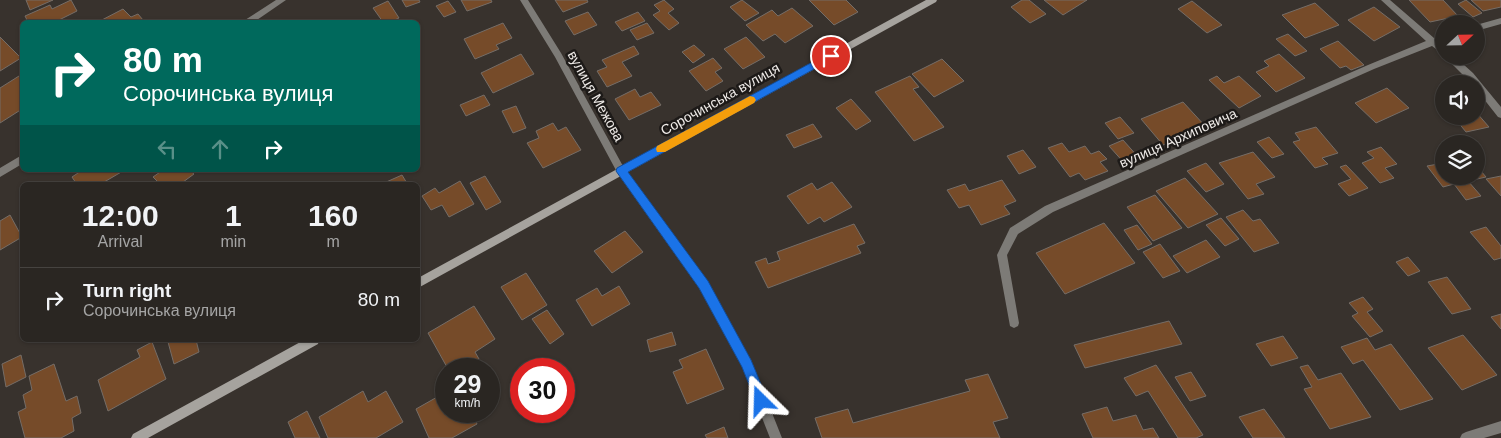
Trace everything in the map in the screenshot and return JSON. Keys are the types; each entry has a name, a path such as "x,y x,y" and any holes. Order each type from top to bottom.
{"main road":[{"name":"Сорочинська вулиця","path":"420,282 933,0"},
{"path":"137,438 310,342"}],"street":[{"path":"251,20 282,0"},
{"name":"вулиця Межова","path":"524,0 558,55 621,171 704,285 747,364 776,438"},
{"path":"1385,0 1435,44"},
{"path":"1485,25 1501,21"},
{"name":"вулиця Архиповича","path":"1014,323 1002,256 1014,231 1049,209 1435,41"},
{"path":"1458,65 1470,75 1501,114"},
{"path":"0,173 20,160"},
{"path":"1466,438 1501,427"}],"building":[{"path":"26,0 53,0 30,10"},
{"path":"71,0 77,11 59,20 27,20 25,16 50,5 52,9"},
{"path":"402,0 419,0 420,2 406,7"},
{"path":"461,0 491,0 492,2 467,11"},
{"path":"555,0 587,0 588,2 563,12"},
{"path":"664,0 674,9 668,13 679,23 669,30 653,15 660,11 654,5"},
{"path":"742,0 759,13 745,21 730,7"},
{"path":"809,0 846,0 858,12 834,25"},
{"path":"1022,0 1029,0 1046,14 1030,23 1011,7"},
{"path":"1044,0 1087,0 1063,15"},
{"path":"1409,0 1443,0 1457,15 1435,15 1435,21 1430,22"},
{"path":"1466,0 1482,13 1471,15 1458,4"},
{"path":"1471,0 1501,0 1501,7 1483,11"},
{"path":"388,1 399,18 382,20 373,8"},
{"path":"448,1 456,12 444,17 436,6"},
{"path":"1192,1 1222,25 1207,33 1178,9"},
{"path":"1315,3 1339,25 1305,38 1282,15"},
{"path":"1374,7 1400,27 1374,41 1348,20"},
{"path":"792,8 813,26 785,43 775,34 763,41 746,25 772,10 778,16"},
{"path":"123,9 131,17 138,14 143,20 102,20"},
{"path":"588,12 597,25 574,35 565,21"},
{"path":"638,12 645,21 622,31 615,22"},
{"path":"503,23 512,38 496,45 499,49 475,59 464,39"},
{"path":"647,23 654,33 637,40 630,30"},
{"path":"1288,34 1307,51 1295,56 1276,39"},
{"path":"0,37 20,59 0,71"},
{"path":"746,37 765,57 743,69 724,49"},
{"path":"1338,41 1364,65 1351,70 1346,66 1340,68 1320,49"},
{"path":"694,45 705,55 693,63 682,52"},
{"path":"634,46 639,54 622,62 632,76 607,87 597,71 607,67 602,60"},
{"path":"521,54 534,74 493,93 481,73"},
{"path":"1279,54 1305,78 1276,92 1256,72 1269,66 1264,61"},
{"path":"713,58 722,68 715,72 723,81 706,91 689,71"},
{"path":"942,59 964,81 934,97 912,74"},
{"path":"19,76 20,77 20,110 0,123 0,88"},
{"path":"910,76 919,87 913,89 944,127 914,141 875,92"},
{"path":"1217,76 1224,83 1239,76 1261,96 1239,108 1209,80"},
{"path":"1387,88 1409,108 1376,123 1355,103"},
{"path":"635,89 640,97 651,92 661,105 629,120 615,99"},
{"path":"484,95 490,105 466,116 460,105"},
{"path":"851,99 871,121 856,130 836,108"},
{"path":"1183,102 1206,127 1163,145 1141,119"},
{"path":"516,106 526,128 513,133 502,111"},
{"path":"1120,117 1134,133 1118,139 1105,123"},
{"path":"1485,122 1489,127 1466,132 1460,125 1485,125"},
{"path":"553,123 558,131 566,127 581,150 543,168 527,143 539,138 536,131"},
{"path":"813,124 822,137 794,148 786,135"},
{"path":"1316,127 1338,153 1322,158 1328,164 1315,168 1293,142 1300,140 1295,133"},
{"path":"1269,137 1284,154 1272,158 1257,142"},
{"path":"1123,140 1139,158 1126,165 1109,146"},
{"path":"1062,143 1069,152 1085,146 1091,154 1099,151 1107,159 1100,162 1108,171 1085,180 1079,173 1070,177 1048,148"},
{"path":"1381,147 1397,164 1385,168 1394,178 1380,183 1362,163 1374,158 1367,152"},
{"path":"1023,150 1036,167 1019,174 1007,156"},
{"path":"1253,152 1275,177 1256,184 1264,194 1248,199 1219,163"},
{"path":"1206,163 1224,184 1206,192 1187,171"},
{"path":"1346,165 1368,188 1349,196 1338,184 1351,179 1340,167"},
{"path":"1435,165 1435,176 1427,166"},
{"path":"80,172 121,172 104,182 75,182 72,177"},
{"path":"160,172 192,172 194,174 183,182 158,182 153,177"},
{"path":"402,175 406,182 386,182"},
{"path":"485,176 501,202 486,210 470,183"},
{"path":"1501,176 1501,196 1486,179"},
{"path":"1185,178 1218,214 1188,228 1156,191"},
{"path":"1002,180 1016,201 1004,206 1010,214 981,225 969,205 959,208 947,190 965,184 969,191"},
{"path":"460,181 474,204 449,217 442,205 431,210 422,196 435,188 439,193"},
{"path":"832,182 852,207 824,222 820,217 808,224 787,196 812,183 817,190"},
{"path":"1455,185 1471,185 1481,196 1466,200"},
{"path":"1155,195 1182,228 1153,241 1127,207"},
{"path":"1243,210 1253,221 1260,219 1279,243 1254,252 1226,217"},
{"path":"10,215 20,233 20,238 0,250 0,221"},
{"path":"1221,218 1239,239 1225,246 1206,225"},
{"path":"1104,223 1135,263 1065,294 1036,253"},
{"path":"854,224 865,243 857,246 861,253 768,288 755,262 766,258 768,264 780,260 777,252"},
{"path":"1137,225 1152,244 1138,250 1124,230"},
{"path":"1486,227 1501,246 1501,258 1494,260 1470,232"},
{"path":"625,231 643,252 612,273 594,251"},
{"path":"1206,240 1220,257 1187,273 1173,256"},
{"path":"1160,244 1180,271 1163,278 1143,252"},
{"path":"1408,257 1420,271 1408,276 1396,262"},
{"path":"526,273 547,305 522,320 501,287"},
{"path":"1447,277 1471,309 1452,314 1428,282"},
{"path":"619,286 630,304 592,326 576,300 597,288 602,296"},
{"path":"1363,297 1373,309 1367,312 1383,331 1370,337 1352,316 1358,313 1349,303"},
{"path":"474,306 495,339 475,352 478,358 442,358 428,333"},
{"path":"547,310 564,334 550,344 532,319"},
{"path":"1501,314 1501,329 1491,317"},
{"path":"1169,321 1182,344 1085,368 1074,345"},
{"path":"672,332 676,345 650,352 647,340"},
{"path":"1463,335 1497,375 1462,390 1428,348"},
{"path":"1283,336 1298,358 1271,366 1256,344"},
{"path":"1367,338 1375,350 1391,344 1433,399 1400,410 1363,360 1353,364 1341,347"},
{"path":"152,342 166,379 108,411 98,380 140,357 137,350"},
{"path":"168,342 196,342 199,352 174,364"},
{"path":"706,349 724,389 687,404 673,372 683,368 679,360"},
{"path":"21,355 26,377 6,387 2,364"},
{"path":"54,364 66,401 77,396 81,413 72,418 74,431 61,438 25,438 18,412 26,408 23,395 32,390 29,376"},
{"path":"1156,365 1203,435 1196,438 1178,438 1148,391 1136,396 1124,378"},
{"path":"1308,365 1318,380 1341,373 1371,417 1330,429 1304,389 1312,387 1300,367"},
{"path":"1191,372 1206,396 1190,401 1175,377"},
{"path":"988,374 1008,418 993,422 1000,438 822,438 815,418 848,409 853,423 970,391 965,380"},
{"path":"363,391 368,402 386,391 403,422 376,438 328,438 319,417"},
{"path":"435,398 435,423 477,424 452,438 429,438 416,409"},
{"path":"1107,407 1113,421 1136,415 1143,430 1153,428 1159,438 1093,438 1082,414"},
{"path":"1264,409 1285,438 1253,438 1239,417"},
{"path":"307,411 320,438 295,438 288,422"},
{"path":"724,427 728,438 707,438 705,435"}],"slow traffic":[{"path":"661,149 750,100"}],"route":[{"path":"761,401 747,364 704,285 621,171 831,56"}]}
